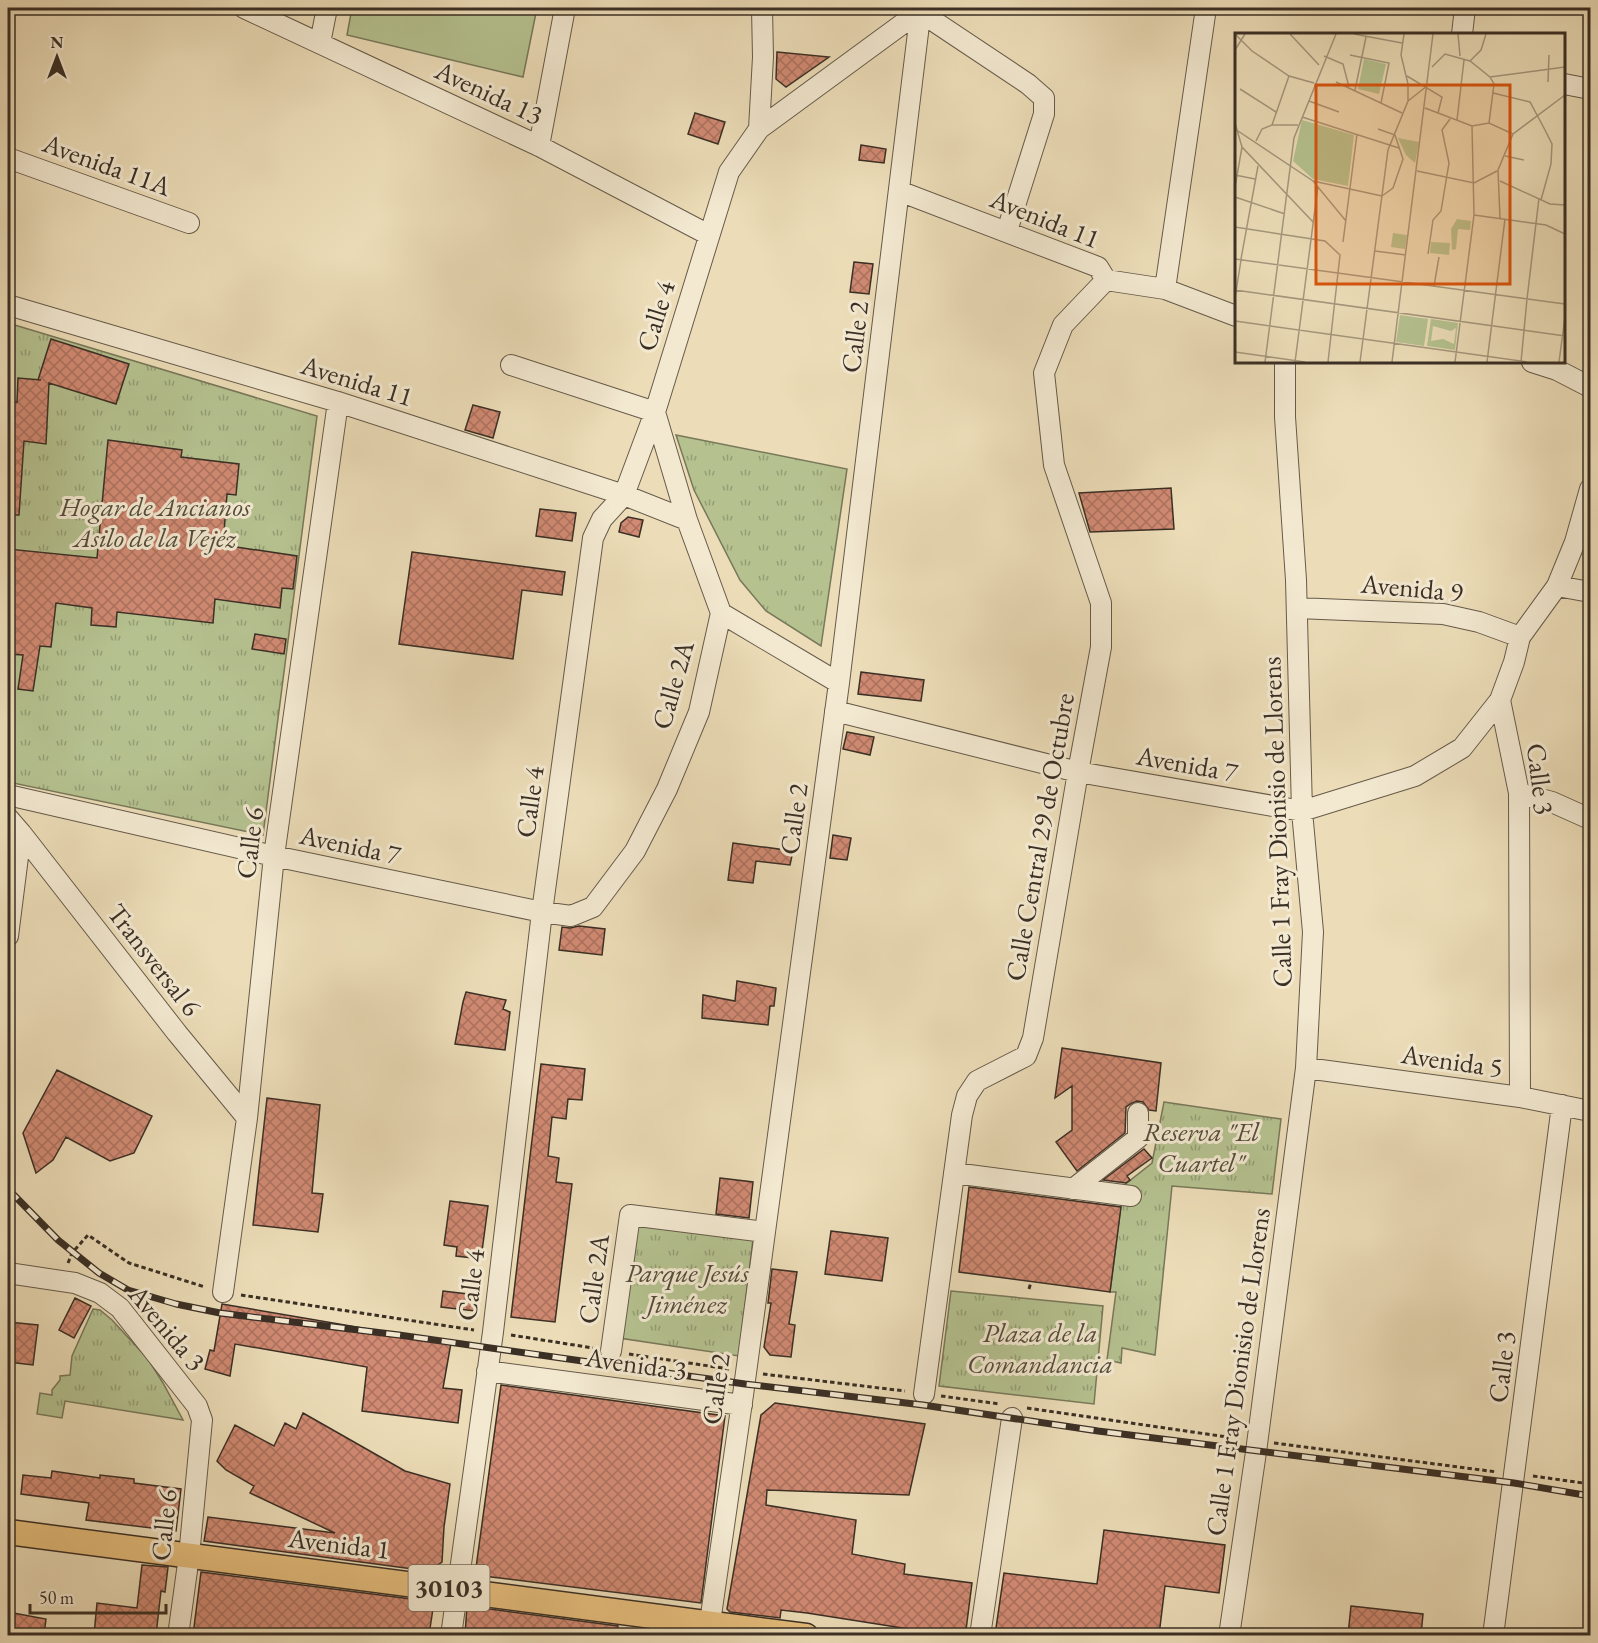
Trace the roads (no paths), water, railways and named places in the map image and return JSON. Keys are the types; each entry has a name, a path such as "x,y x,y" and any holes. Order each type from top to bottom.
{"main road":[{"name":"Avenida 1","path":"8,1532 457,1589 709,1629 806,1635"}],"street":[{"name":"Avenida 13","path":"244,8 271,15 320,43 539,146 709,235"},
{"path":"320,43 327,8"},
{"path":"539,146 566,8"},
{"path":"759,129 763,57 762,8"},
{"path":"1165,289 1206,8"},
{"path":"1462,33 1466,8"},
{"path":"759,129 898,27 918,9 1028,84 1044,98 1044,114 1006,231"},
{"name":"Calle 2","path":"709,1629 839,683 899,191 918,9"},
{"path":"898,27 913,32 916,42"},
{"path":"1565,84 1590,89"},
{"name":"Calle 4","path":"451,1635 493,1332 542,912 593,538 602,519 624,495 655,412 729,172 759,129"},
{"name":"Avenida 11A","path":"8,158 189,223"},
{"name":"Avenida 11","path":"899,191 1098,267 1106,280 1165,289 1235,316"},
{"name":"Calle Central 29 de Octubre","path":"924,1394 962,1115 967,1096 977,1081 1026,1056 1033,1038 1101,647 1101,603 1054,465 1044,373 1063,325 1106,280"},
{"name":"Avenida 11","path":"8,304 338,402 624,495 687,519"},
{"name":"Calle 1 Fray Dionisio de Llorens","path":"1229,1635 1256,1452 1306,1068 1313,932 1302,812 1297,608 1285,417 1285,363"},
{"path":"1535,363 1557,370 1590,387"},
{"path":"511,365 655,412"},
{"name":"Calle 6","path":"222,1292 247,1118 274,856 338,402"},
{"name":"Calle 2A","path":"542,912 571,916 593,907 635,851 667,789 699,711 721,613 687,519 655,412"},
{"path":"1500,700 1514,662 1520,637 1557,586 1575,542 1590,489"},
{"path":"1557,586 1590,592"},
{"name":"Avenida 9","path":"1297,608 1443,614 1479,622 1520,637"},
{"path":"721,613 839,683"},
{"name":"Avenida 7","path":"835,711 1078,772 1302,812 1415,776 1462,748 1500,700"},
{"name":"Calle 3","path":"1500,700 1519,793 1520,1097"},
{"path":"1519,793 1552,802 1590,819"},
{"name":"Avenida 7","path":"8,795 274,856 542,912"},
{"path":"8,936 14,825"},
{"name":"Transversal 6","path":"14,825 177,1033 247,1118"},
{"name":"Avenida 5","path":"1306,1068 1520,1097 1590,1111"},
{"name":"Calle 3","path":"1493,1635 1562,1106"},
{"path":"1073,1189 1138,1138 1138,1113"},
{"path":"954,1173 1131,1196"},
{"name":"Calle 2A","path":"611,1351 630,1215 765,1232"},
{"name":"Avenida 3","path":"8,1273 75,1283 100,1293 120,1308 197,1406 202,1420"},
{"name":"Avenida 3","path":"487,1371 741,1405"},
{"path":"980,1635 1012,1418"},
{"name":"Calle 6","path":"178,1635 189,1556 202,1420"}],"railway":[{"path":"8,1189 58,1240 99,1273 128,1290 176,1304 220,1313 399,1335 745,1384 923,1405 1098,1431 1514,1483 1590,1496"}],"park label":[{"name":"Hogar de Ancianos Asilo de la Vejéz","path":"155,522"},
{"name":"Reserva \"El Cuartel\"","path":"1201,1148"},
{"name":"Parque Jesús Jiménez","path":"687,1288"},
{"name":"Plaza de la Comandancia","path":"1040,1348"}]}
